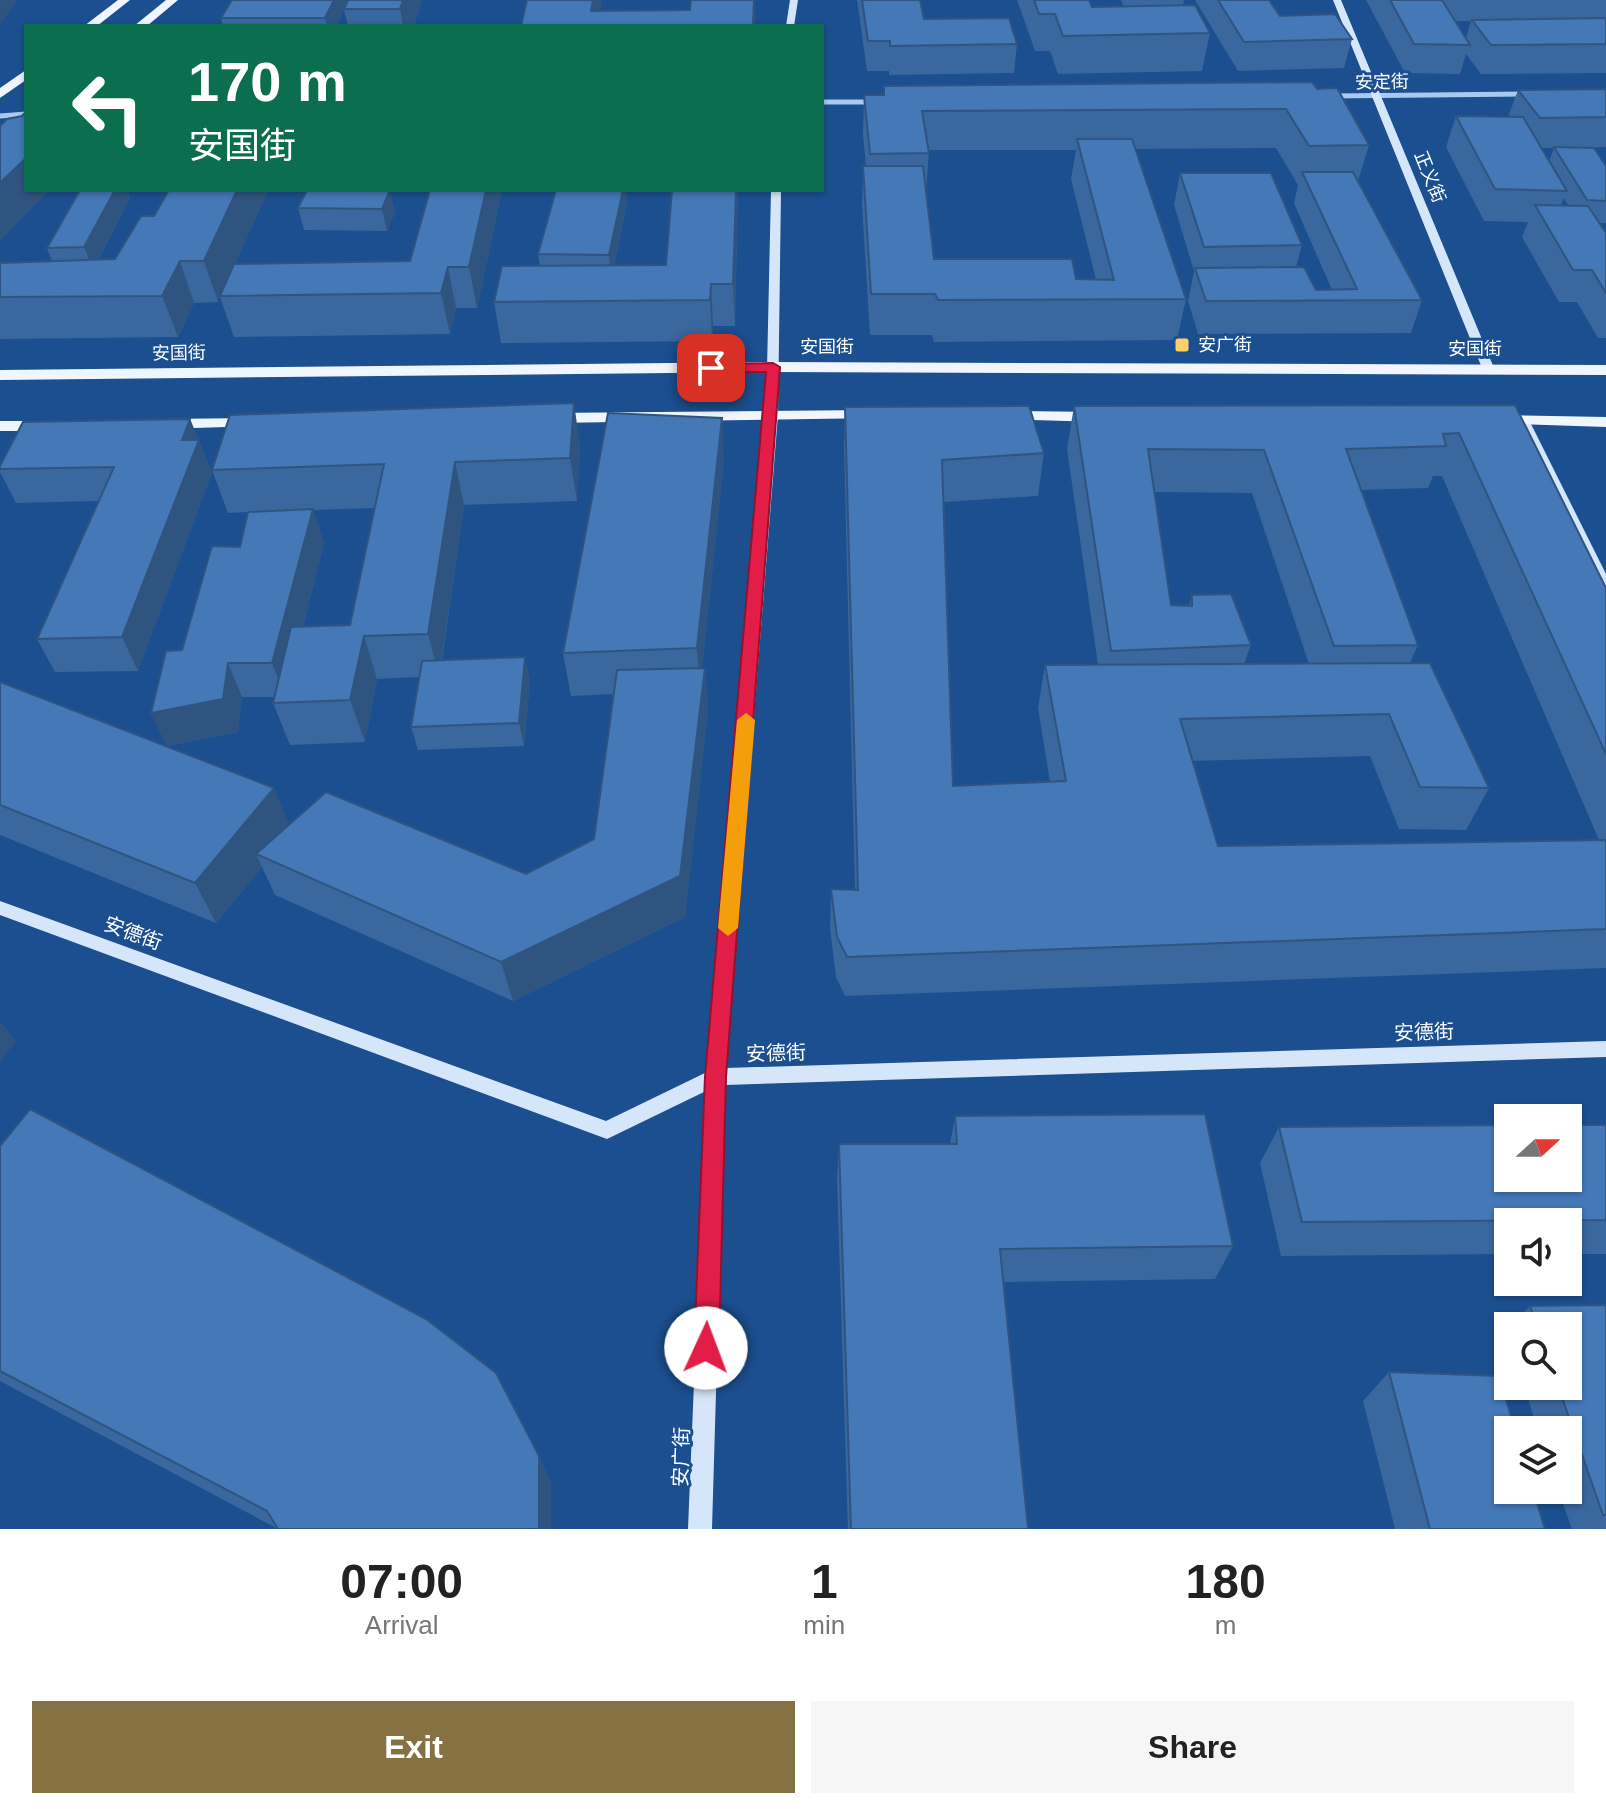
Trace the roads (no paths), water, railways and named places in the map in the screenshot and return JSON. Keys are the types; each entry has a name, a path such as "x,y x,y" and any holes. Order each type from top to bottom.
{"main road":[{"path":"93,24 125,0"},
{"path":"143,24 173,0"},
{"path":"0,94 24,76"},
{"path":"9,128 24,116"},
{"name":"安国街","path":"0,375 773,367 1606,370"},
{"path":"535,418 883,415"},
{"path":"995,416 1123,417"},
{"path":"1475,420 1606,422"},
{"path":"142,424 268,422"},
{"path":"0,426 63,425"}],"street":[{"path":"790,24 794,0"},
{"name":"正义街","path":"1337,0 1488,368"},
{"name":"安定街","path":"1315,96 1530,94"},
{"path":"824,102 886,101"},
{"path":"0,116 24,114"},
{"name":"安广街","path":"700,1529 716,1077 772,415 776,192"},
{"path":"1523,420 1606,588"},
{"name":"安德街","path":"0,908 607,1130 716,1077 1606,1049"}],"place":[{"name":"安广街","path":"1182,345"}]}
